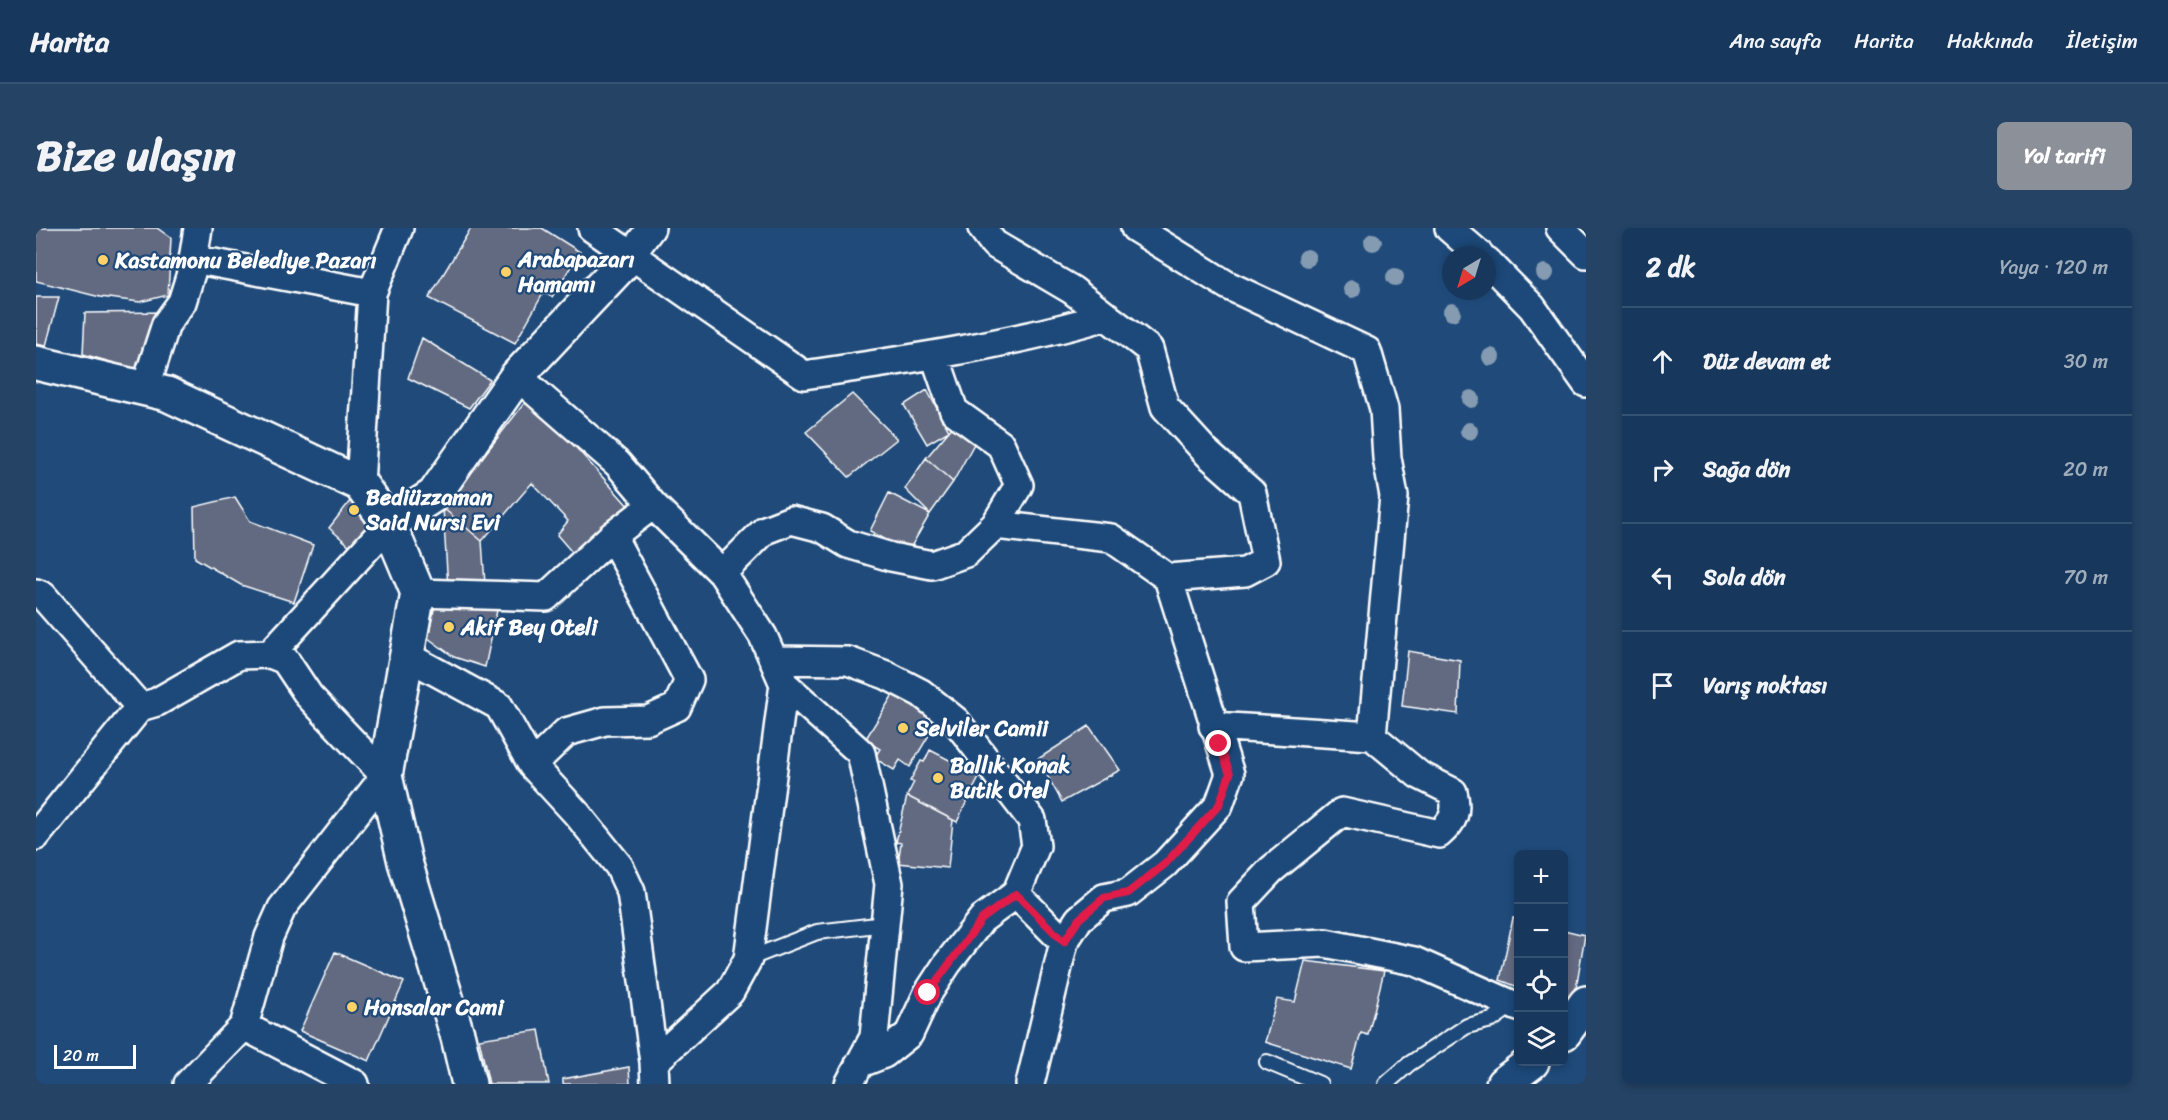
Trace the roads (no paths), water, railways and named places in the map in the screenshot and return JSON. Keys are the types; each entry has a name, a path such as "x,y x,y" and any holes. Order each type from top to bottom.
{"main road":[{"path":"389,524 434,495 517,376 630,255"},
{"path":"36,363 167,394 360,484 389,524 418,593 384,776 405,862 458,1037 469,1084"},
{"path":"1568,1026 1586,1003"},
{"path":"1503,1084 1527,1066"}],"street":[{"path":"145,388 166,324 182,302 191,273 198,228"},
{"path":"360,484 372,293 399,228"},
{"path":"592,228 804,375 935,356 1063,329 1107,316"},
{"path":"630,255 651,228"},
{"path":"982,228 994,244 1072,290 1149,349 1165,407 1208,454 1252,493 1266,561 1245,572 1168,578"},
{"path":"1135,228 1227,285 1367,351 1384,409 1387,458 1394,496 1372,736"},
{"path":"1449,228 1470,246"},
{"path":"1560,228 1586,254"},
{"path":"193,259 372,293"},
{"path":"1496,270 1532,307 1586,383"},
{"path":"722,573 765,530 791,520 822,528 848,544 891,557 932,565 966,554 995,525 1019,485 1016,474 1001,445 954,411 935,356"},
{"path":"517,376 618,464 653,505 722,573 763,636 779,672 861,753 889,884 874,1037 854,1074"},
{"path":"418,593 546,597 612,536 653,505"},
{"path":"270,654 389,524"},
{"path":"995,525 1111,538 1168,578 1230,774 1219,805 1165,864 1128,893 1104,898 1079,919 1064,942 1030,1084"},
{"path":"532,765 566,732 605,721 648,720 677,707 689,680 612,536"},
{"path":"36,593 43,596 140,707"},
{"path":"36,836 140,707 157,702 239,655 270,654 285,660 309,696 384,776 282,908 268,937 244,1026 188,1084"},
{"path":"405,655 499,706 532,765 578,815 619,866 631,892 655,1073"},
{"path":"779,672 848,661 886,675 921,693 956,721 1032,820 1036,846 1016,894 982,919 947,964 928,993 909,1034 854,1074"},
{"path":"655,1073 730,992 748,959 779,672"},
{"path":"1213,726 1372,736 1419,775 1453,792 1457,807 1451,823 1438,834 1342,812 1271,870 1241,902 1244,947 1325,943 1414,961 1514,1005"},
{"path":"1016,894 1064,942"},
{"path":"244,1026 355,1084"}],"lane":[{"path":"748,959 817,932 885,924"},
{"path":"1386,1084 1409,1064 1467,1026 1492,1020 1514,1007"},
{"path":"1267,1062 1320,1084"}],"place":[{"name":"Kastamonu Belediye Pazarı","path":"103,260"},
{"name":"Arabapazarı Hamamı","path":"506,272"},
{"name":"Bediüzzaman Said Nursi Evi","path":"354,510"},
{"name":"Akif Bey Oteli","path":"449,627"},
{"name":"Selviler Camii","path":"903,728"},
{"name":"Ballık Konak Butik Otel","path":"938,778"},
{"name":"Honsalar Cami","path":"352,1007"}]}
